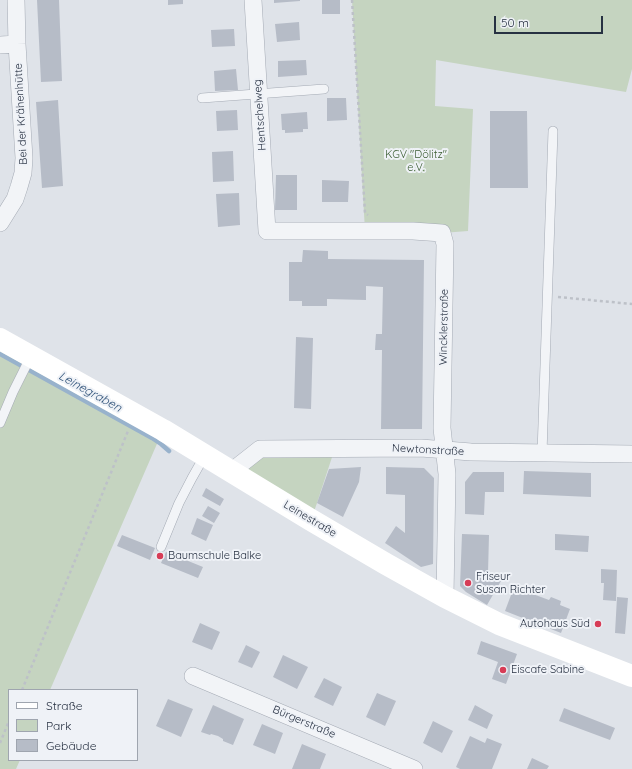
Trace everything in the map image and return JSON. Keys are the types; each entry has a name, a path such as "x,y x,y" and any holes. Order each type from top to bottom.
{"main road":[{"name":"Leinestraße","path":"0,339 27,363 163,430 311,520 445,597 498,624 632,676"}],"street":[{"name":"Bei der Krähenhütte","path":"0,223 15,199 23,173 24,158 17,44 16,0"},
{"name":"Hentschelweg","path":"253,0 267,231"},
{"path":"0,45 17,44"},
{"name":"Wincklerstraße","path":"267,231 408,231 442,233 445,244 442,428 448,474 445,597"},
{"name":"Newtonstraße","path":"232,471 260,449 421,448 471,452 632,454"},
{"name":"Bürgerstraße","path":"193,676 414,769"}],"lane":[{"path":"202,98 324,89"},
{"path":"542,453 553,131"},
{"path":"0,423 27,363"},
{"path":"161,547 179,503 205,455"}],"path":[{"path":"352,0 365,213"},
{"path":"547,296 632,304"},
{"path":"22,689 128,432"},
{"path":"0,743 8,723"}],"green space":[{"name":"KGV \"Dölitz\" e.V.","path":"352,0 632,0 632,69 626,92 436,60 435,106 473,109 468,231 442,233 365,231"},
{"path":"0,339 163,430 50,689 8,689 8,761 20,761 16,769 0,769"},
{"path":"335,448 311,520 232,471 260,449"}],"building":[{"path":"37,0 59,0 62,81 41,82"},
{"path":"168,0 183,0 183,4 168,5"},
{"path":"274,0 300,0 300,1 274,3"},
{"path":"322,0 340,0 340,14 322,14"},
{"path":"299,22 300,40 277,42 275,24"},
{"path":"234,29 235,46 212,47 211,30"},
{"path":"306,60 307,75 278,77 278,61"},
{"path":"236,69 238,90 215,91 214,71"},
{"path":"327,98 346,98 347,120 327,121"},
{"path":"58,100 63,186 42,188 36,102"},
{"path":"237,110 238,130 217,131 216,111"},
{"path":"490,111 527,111 528,188 490,188"},
{"path":"307,112 308,129 303,129 303,132 285,133 285,130 282,130 281,114"},
{"path":"233,151 234,181 213,182 212,152"},
{"path":"276,175 297,175 297,210 275,210"},
{"path":"322,180 349,181 348,202 322,202"},
{"path":"239,193 240,225 218,227 216,194"},
{"path":"303,250 328,251 328,259 424,260 422,429 381,429 382,350 375,350 376,334 382,334 383,287 366,286 366,300 327,299 327,306 302,306 302,301 289,301 289,262 302,262"},
{"path":"296,337 313,338 311,409 294,408"},
{"path":"361,467 359,482 343,517 317,503 329,469"},
{"path":"386,467 424,468 434,478 433,564 421,567 385,543 396,526 405,533 405,495 386,494"},
{"path":"524,471 591,473 591,497 523,494"},
{"path":"473,472 504,472 504,492 485,492 484,515 465,514 465,482"},
{"path":"206,488 224,499 220,506 202,496"},
{"path":"208,506 220,513 214,523 202,516"},
{"path":"197,518 213,525 206,541 191,534"},
{"path":"462,534 489,535 488,573 501,581 487,605 466,592 460,586"},
{"path":"555,534 589,536 588,552 555,550"},
{"path":"122,535 155,548 150,560 117,546"},
{"path":"166,552 203,567 198,578 161,563"},
{"path":"601,569 617,570 616,601 603,600 604,583 601,583"},
{"path":"514,587 549,600 551,597 561,601 560,605 570,609 561,633 505,611"},
{"path":"617,597 628,598 625,634 615,633"},
{"path":"200,623 220,632 212,650 192,642"},
{"path":"481,641 517,654 506,684 492,679 498,662 477,654"},
{"path":"246,645 260,652 252,668 238,662"},
{"path":"283,655 308,667 297,689 273,677"},
{"path":"324,678 342,687 333,706 314,697"},
{"path":"377,693 396,701 385,726 366,717"},
{"path":"168,699 193,709 181,737 156,726"},
{"path":"213,705 244,719 233,745 223,741 223,739 218,736 201,732"},
{"path":"475,705 493,715 487,729 468,720"},
{"path":"564,708 615,728 610,740 559,721"},
{"path":"433,721 453,731 442,753 423,743"},
{"path":"262,724 283,733 275,754 253,745"},
{"path":"470,736 485,743 487,738 502,744 492,769 460,769 456,767"},
{"path":"302,744 326,754 320,769 292,769"},
{"path":"532,758 549,766 547,769 527,769"}],"waterway":[{"name":"Leinegraben","path":"0,354 152,438 169,451"}],"place":[{"name":"Baumschule Balke","path":"160,556"},
{"name":"Friseur Susan Richter","path":"468,583"},
{"name":"Autohaus Süd","path":"598,624"},
{"name":"Eiscafe Sabine","path":"503,670"}]}
